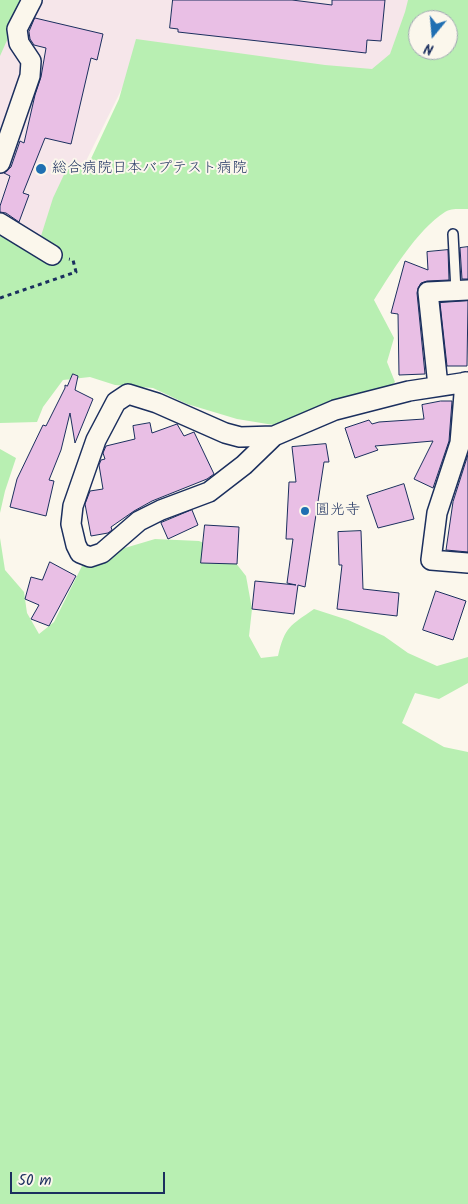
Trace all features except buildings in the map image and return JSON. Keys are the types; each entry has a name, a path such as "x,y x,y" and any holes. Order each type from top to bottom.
{"street":[{"path":"0,163 30,76 31,61 19,43 17,29 32,0"},
{"path":"0,223 52,254"},
{"path":"438,386 428,292 462,290"},
{"path":"274,436 240,437 225,433 157,403 128,394 116,402 96,440 82,475 73,506 71,524 80,553 90,557 102,553 139,521 160,510 209,492 244,465 274,436 335,410 408,391 467,382 460,443 437,513 431,560 468,563"}],"lane":[{"path":"453,234 462,290"}],"path":[{"path":"0,298 76,272 73,260 52,254"}],"shaded area":[{"name":"総合病院日本バプテスト病院","path":"6,0 433,0 426,10 408,10 408,34 376,77 142,48 32,270 0,261 0,13"}],"green space":[{"path":"0,0 25,0 0,56"},
{"path":"408,0 468,0 468,209 447,211 434,220 405,253 374,300 394,338 387,362 395,382 381,396 292,428 237,419 187,404 153,388 115,385 90,377 63,380 43,407 37,422 0,423 0,236 27,245 41,236 53,198 69,164 89,163 119,99 136,39 325,65 372,69 390,54"},
{"path":"0,449 16,458 0,513"},
{"path":"0,538 5,570 24,592 27,613 39,634 54,622 82,566 108,553 155,539 199,541 228,553 246,576 252,609 249,636 261,658 278,656 286,632 299,619 314,609 348,620 384,636 408,653 437,666 468,657 468,683 439,699 415,693 402,723 444,747 468,752 468,1204 0,1204"}],"place":[{"name":"総合病院日本バプテスト病院","path":"41,169"},
{"name":"圓光寺","path":"305,511"}]}
